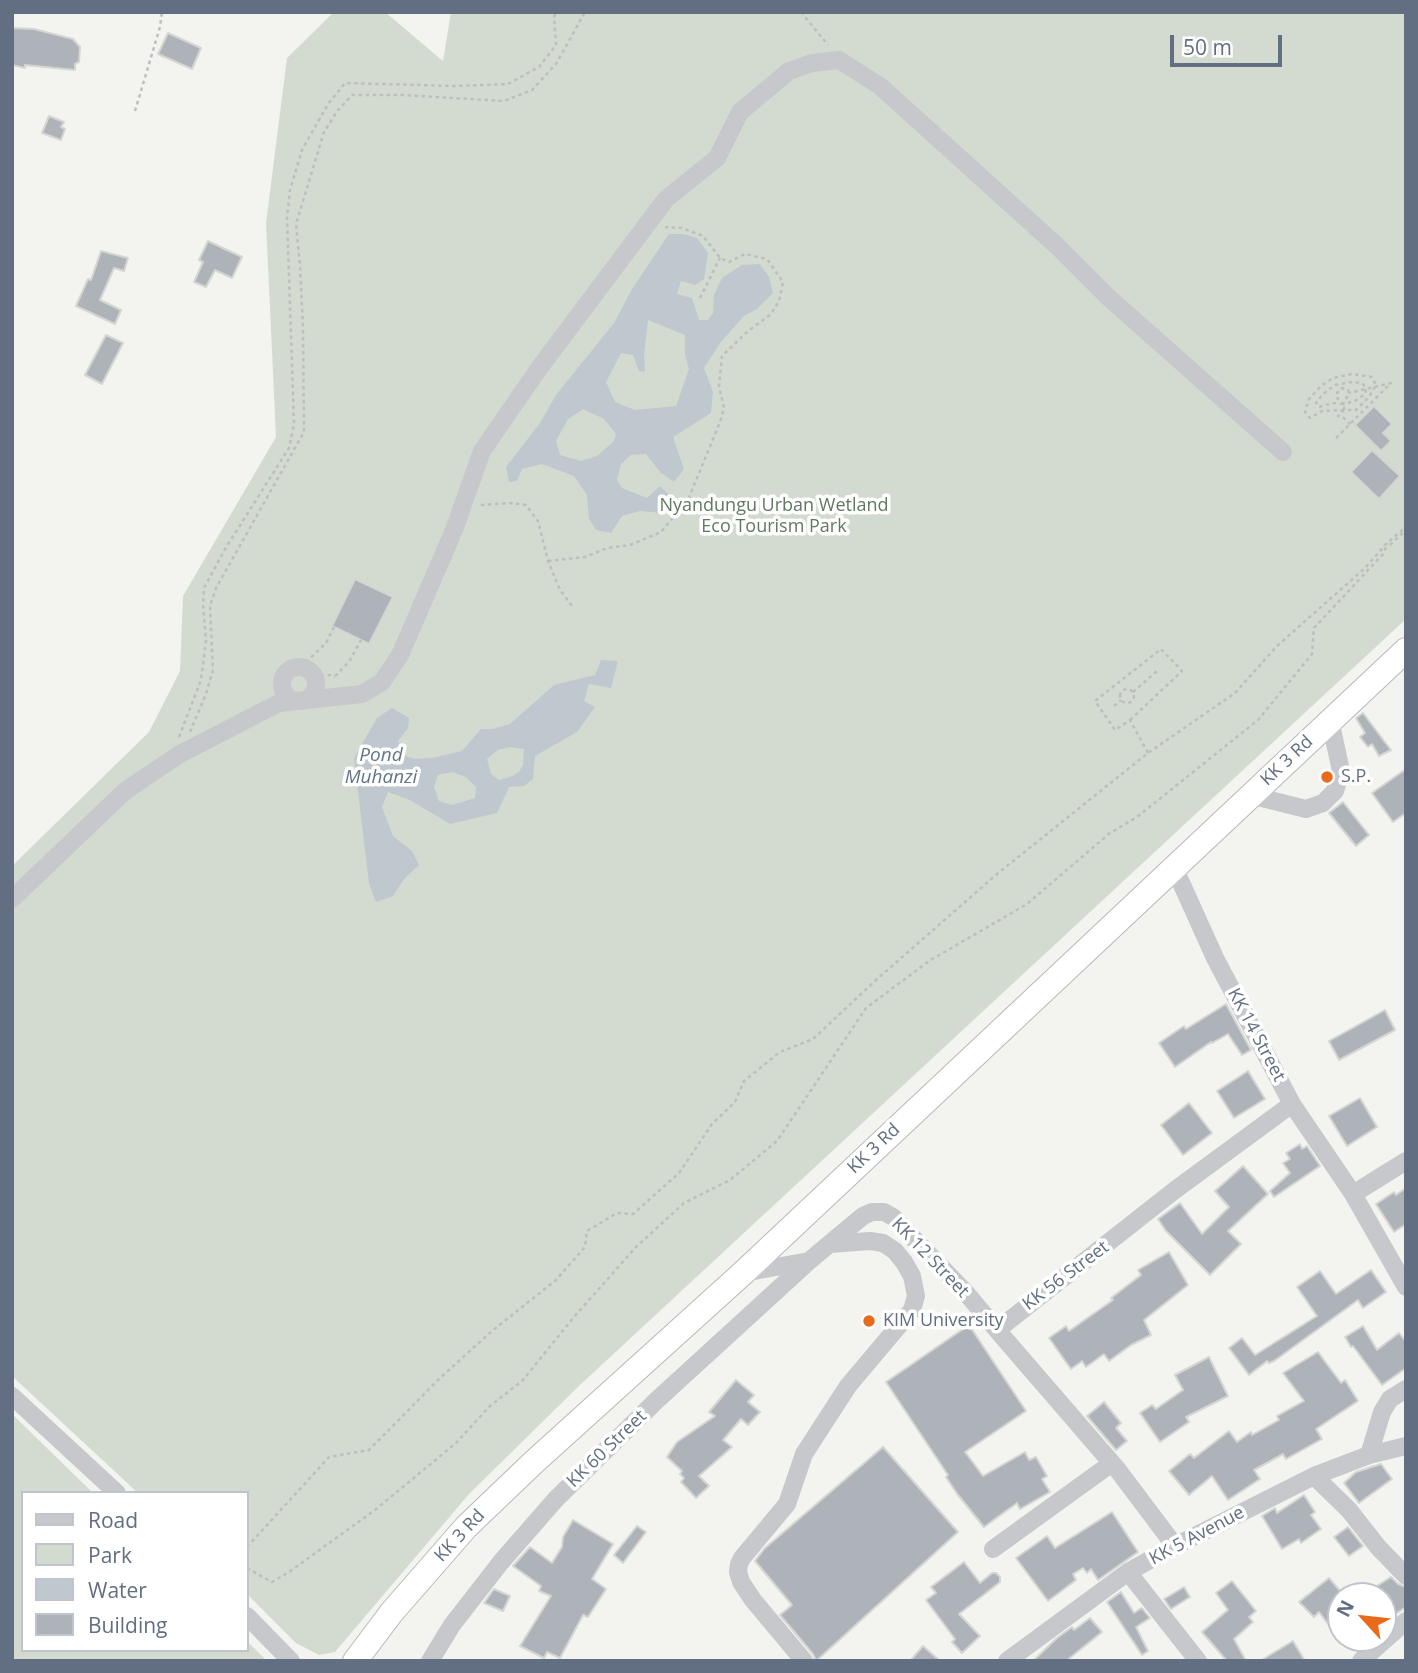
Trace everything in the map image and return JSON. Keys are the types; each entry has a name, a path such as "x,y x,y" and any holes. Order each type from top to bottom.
{"highway":[{"name":"KK 3 Rd","path":"355,1661 392,1612 466,1527 743,1273 1406,650"}],"street":[{"path":"12,899 125,791 180,754 279,703 362,694 382,682 400,655 454,530 482,451 540,367 666,199 717,158 740,112 789,71 812,63 839,60 880,86 1057,246 1108,297 1283,452"},
{"path":"301,667 311,671 316,680 311,695 302,700 291,698 283,685 286,674 301,667"},
{"path":"1250,795 1306,809 1322,803 1335,791 1340,771 1330,720"},
{"name":"KK 14 Street","path":"1174,867 1215,958 1292,1104 1353,1194 1406,1287"},
{"name":"KK 56 Street","path":"997,1330 1175,1190 1292,1104"},
{"path":"1353,1194 1406,1161"},
{"name":"KK 12 Street","path":"743,1273 809,1261 863,1216 872,1212 884,1212 912,1236 997,1330"},
{"path":"804,1661 752,1600 741,1583 739,1564 741,1558 787,1504 804,1454 848,1386 912,1310 916,1296 912,1276 904,1262 895,1251 883,1243 870,1241 830,1244"},
{"name":"KK 60 Street","path":"430,1661 452,1625 501,1562 556,1499 657,1400 809,1261"},
{"path":"997,1330 1112,1463 1175,1546"},
{"path":"1369,1455 1382,1412 1390,1399 1406,1389"},
{"path":"12,1396 115,1491"},
{"name":"KK 5 Avenue","path":"1007,1661 1128,1572 1175,1546 1314,1476 1369,1455 1406,1446"},
{"path":"993,1549 1112,1463"},
{"path":"1314,1476 1349,1510 1378,1547 1406,1576"},
{"path":"1128,1572 1198,1661"},
{"path":"248,1617 291,1661"},
{"path":"1361,1661 1406,1621"}],"path":[{"path":"135,111 162,12"},
{"path":"180,754 178,740 201,680 206,641 204,588 225,549 289,448 294,424 287,218 290,190 302,150 328,104 345,83 454,86 508,84 539,67 556,45 556,12"},
{"path":"180,754 206,694 213,670 210,606 216,588 304,432 301,290 296,225 300,203 324,132 338,110 352,95 503,101 532,90 556,64 585,12"},
{"path":"802,12 839,60"},
{"path":"548,561 585,556 607,548 630,545 660,532 688,500 724,408 719,386 722,356 771,314 779,301 783,282 767,260 744,254 729,262 720,258 703,236 682,228 648,224"},
{"path":"700,298 720,258"},
{"path":"1352,374 1372,377 1376,386 1356,410 1322,411 1310,418 1305,412 1310,399 1321,386 1333,378 1352,374"},
{"path":"1362,383 1366,389 1365,394 1355,401 1319,407 1316,403 1335,385 1362,383"},
{"path":"1336,438 1391,383 1349,393"},
{"path":"1344,403 1336,394 1342,388 1349,393"},
{"path":"1349,393 1344,410 1338,416 1343,416 1350,424"},
{"path":"467,496 481,505 526,505 538,521 548,561 560,590 572,606"},
{"path":"248,1546 329,1457 369,1450 483,1338 556,1280 585,1247 587,1231 617,1213 633,1214 679,1173 712,1124 736,1102 744,1081 780,1052 813,1039 997,874 1148,753 1235,693 1277,646 1406,529"},
{"path":"248,1569 272,1581 289,1572 375,1510 456,1443 489,1407 523,1380 573,1318 646,1238 684,1203 730,1180 777,1142 866,1008 929,961 1027,904 1110,833 1137,817 1258,720 1312,654 1314,628 1384,553 1388,544"},
{"path":"301,667 326,643 334,627"},
{"path":"335,676 349,662 361,640"},
{"path":"1161,649 1182,671 1130,720 1115,730 1095,701 1161,649"},
{"path":"1133,692 1158,670"},
{"path":"1117,684 1123,691"},
{"path":"1115,706 1121,700 1123,691 1129,689 1133,692"},
{"path":"1121,700 1131,702 1134,698 1133,692"},
{"path":"1130,720 1148,753"}],"green space":[{"name":"Nyandungu Urban Wetland Eco Tourism Park","path":"334,12 385,12 443,61 451,12 1406,12 1406,619 580,1385 469,1494 335,1652 319,1655 296,1643 248,1595 248,1491 136,1491 12,1376 12,866 149,732 180,671 183,596 276,437 266,223 287,58"},
{"path":"12,1414 91,1491 21,1491 21,1652 248,1652 248,1642 267,1661 12,1661"}],"water":[{"path":"669,234 683,234 697,238 708,253 704,279 695,285 681,281 677,294 692,298 699,320 708,320 713,313 714,295 722,278 742,265 760,264 769,277 773,293 757,309 744,316 721,342 704,368 713,392 711,413 673,437 684,469 674,482 660,472 646,454 631,455 621,464 617,480 622,488 647,498 660,486 668,494 662,513 640,511 622,516 611,533 596,530 589,519 587,495 574,476 542,464 522,469 517,481 509,482 506,467 540,423 556,395 614,323 632,289","holes":["648,320 685,335 685,355 689,369 676,406 635,410 615,402 606,382 621,353 633,355 639,371 645,372","583,409 604,419 616,434 614,441 597,456 581,461 560,455 556,441 568,419"]},
{"name":"Pond Muhanzi","path":"601,660 618,661 611,688 589,684 584,701 595,707 577,732 535,756 533,779 524,786 509,787 497,813 450,824 410,800 388,792 382,807 393,836 412,851 419,865 404,879 393,896 376,902 369,883 354,758 377,718 392,708 409,718 408,728 398,741 404,755 414,759 432,758 462,751 481,729 510,724 554,685 595,675","holes":["510,747 524,749 523,765 519,772 499,780 491,774 487,759 498,750","452,772 466,777 476,787 475,798 452,805 439,801 434,787 438,775"]}],"building":[{"path":"12,28 34,29 73,39 80,47 79,62 75,64 75,70 12,65"},
{"path":"168,33 201,48 192,69 158,54"},
{"path":"49,116 64,122 61,127 65,129 61,140 42,133"},
{"path":"208,241 242,257 232,278 215,270 206,287 194,282 203,262 199,260"},
{"path":"101,251 128,258 124,271 114,268 100,300 121,310 115,324 76,306 88,279 91,280"},
{"path":"106,335 123,343 102,384 85,375"},
{"path":"1374,406 1392,424 1383,433 1391,441 1381,451 1355,425"},
{"path":"1372,450 1400,476 1379,499 1351,472"},
{"path":"355,579 393,597 369,644 332,626"},
{"path":"1363,713 1391,750 1379,756 1372,744 1368,747 1360,737 1365,733 1356,718"},
{"path":"1406,769 1406,813 1393,822 1372,793"},
{"path":"1343,802 1369,835 1356,846 1329,813"},
{"path":"1226,1004 1251,1050 1242,1055 1228,1034 1211,1042 1175,1067 1159,1043 1184,1026 1186,1029"},
{"path":"1385,1010 1395,1030 1339,1060 1329,1041"},
{"path":"1248,1071 1265,1099 1234,1118 1217,1091"},
{"path":"1360,1098 1377,1127 1347,1146 1329,1116"},
{"path":"1189,1103 1212,1133 1183,1155 1161,1125"},
{"path":"1300,1144 1302,1149 1307,1146 1320,1166 1274,1197 1270,1191 1290,1173 1283,1163 1290,1159 1286,1153"},
{"path":"1243,1166 1268,1194 1228,1231 1241,1244 1210,1275 1166,1231 1158,1219 1180,1203 1202,1234 1229,1207 1215,1191"},
{"path":"1406,1188 1406,1224 1394,1232 1376,1204 1394,1192 1396,1195"},
{"path":"1169,1252 1188,1285 1144,1320 1151,1335 1109,1361 1104,1354 1086,1367 1082,1361 1071,1369 1049,1338 1066,1326 1069,1331 1113,1300 1111,1298 1141,1275 1138,1270"},
{"path":"1371,1270 1386,1292 1363,1308 1358,1300 1274,1361 1267,1361 1249,1375 1229,1348 1242,1338 1255,1355 1317,1316 1297,1287 1320,1271 1336,1294"},
{"path":"969,1325 1026,1411 965,1452 983,1476 1025,1452 1029,1460 1036,1457 1047,1476 1042,1479 1050,1492 1020,1509 1017,1503 984,1527 958,1495 946,1477 948,1475 886,1382"},
{"path":"1363,1326 1377,1350 1399,1333 1406,1342 1406,1368 1382,1385 1345,1337"},
{"path":"1318,1352 1341,1383 1345,1380 1358,1401 1316,1429 1322,1439 1286,1459 1283,1454 1254,1470 1260,1479 1228,1500 1212,1476 1189,1495 1169,1471 1190,1454 1194,1458 1229,1431 1237,1442 1251,1432 1252,1435 1279,1420 1277,1416 1304,1401 1283,1373"},
{"path":"1209,1357 1228,1396 1186,1417 1189,1422 1160,1442 1140,1413 1152,1405 1156,1409 1183,1390 1175,1375"},
{"path":"736,1380 754,1395 748,1402 760,1412 748,1425 741,1419 723,1440 732,1447 699,1476 709,1486 696,1498 681,1482 684,1478 680,1474 682,1471 667,1457 677,1442 715,1416 709,1412"},
{"path":"1104,1402 1121,1423 1116,1428 1127,1441 1116,1450 1087,1416"},
{"path":"883,1447 958,1532 816,1661 780,1615 792,1605 755,1561 765,1548"},
{"path":"1381,1464 1392,1479 1359,1503 1344,1483 1356,1472"},
{"path":"1304,1495 1315,1512 1311,1515 1321,1529 1301,1543 1299,1539 1282,1549 1262,1516 1275,1508 1277,1513"},
{"path":"1112,1512 1138,1552 1098,1580 1091,1569 1087,1573 1083,1568 1073,1574 1076,1580 1048,1601 1016,1558 1047,1536 1055,1548"},
{"path":"573,1520 613,1544 592,1579 606,1589 588,1617 583,1615 560,1658 547,1652 544,1658 520,1646 551,1596 539,1591 541,1586 513,1566 530,1547 552,1563"},
{"path":"637,1526 646,1532 623,1563 614,1555"},
{"path":"1348,1527 1363,1546 1349,1556 1334,1537"},
{"path":"964,1562 980,1583 992,1573 1000,1577 1000,1582 959,1614 980,1636 962,1653 926,1600 936,1593 931,1587"},
{"path":"1391,1577 1396,1582 1383,1582"},
{"path":"1329,1578 1332,1582 1327,1582 1327,1623 1319,1612 1314,1617 1299,1602"},
{"path":"1232,1581 1256,1611 1249,1617 1253,1622 1234,1639 1246,1661 1227,1661 1202,1632 1228,1610 1216,1593"},
{"path":"1397,1583 1406,1587 1406,1607 1397,1613"},
{"path":"1184,1587 1190,1597 1171,1609 1164,1599"},
{"path":"494,1589 510,1596 503,1611 484,1603"},
{"path":"1121,1592 1134,1613 1142,1608 1150,1618 1136,1627 1148,1651 1142,1655 1107,1602"},
{"path":"1090,1618 1102,1632 1066,1661 1033,1661 1057,1638"},
{"path":"1293,1641 1305,1661 1260,1661"},
{"path":"923,1646 940,1661 910,1661"}],"place":[{"name":"S.P.","path":"1327,777"},
{"name":"KIM University","path":"869,1321"}]}
